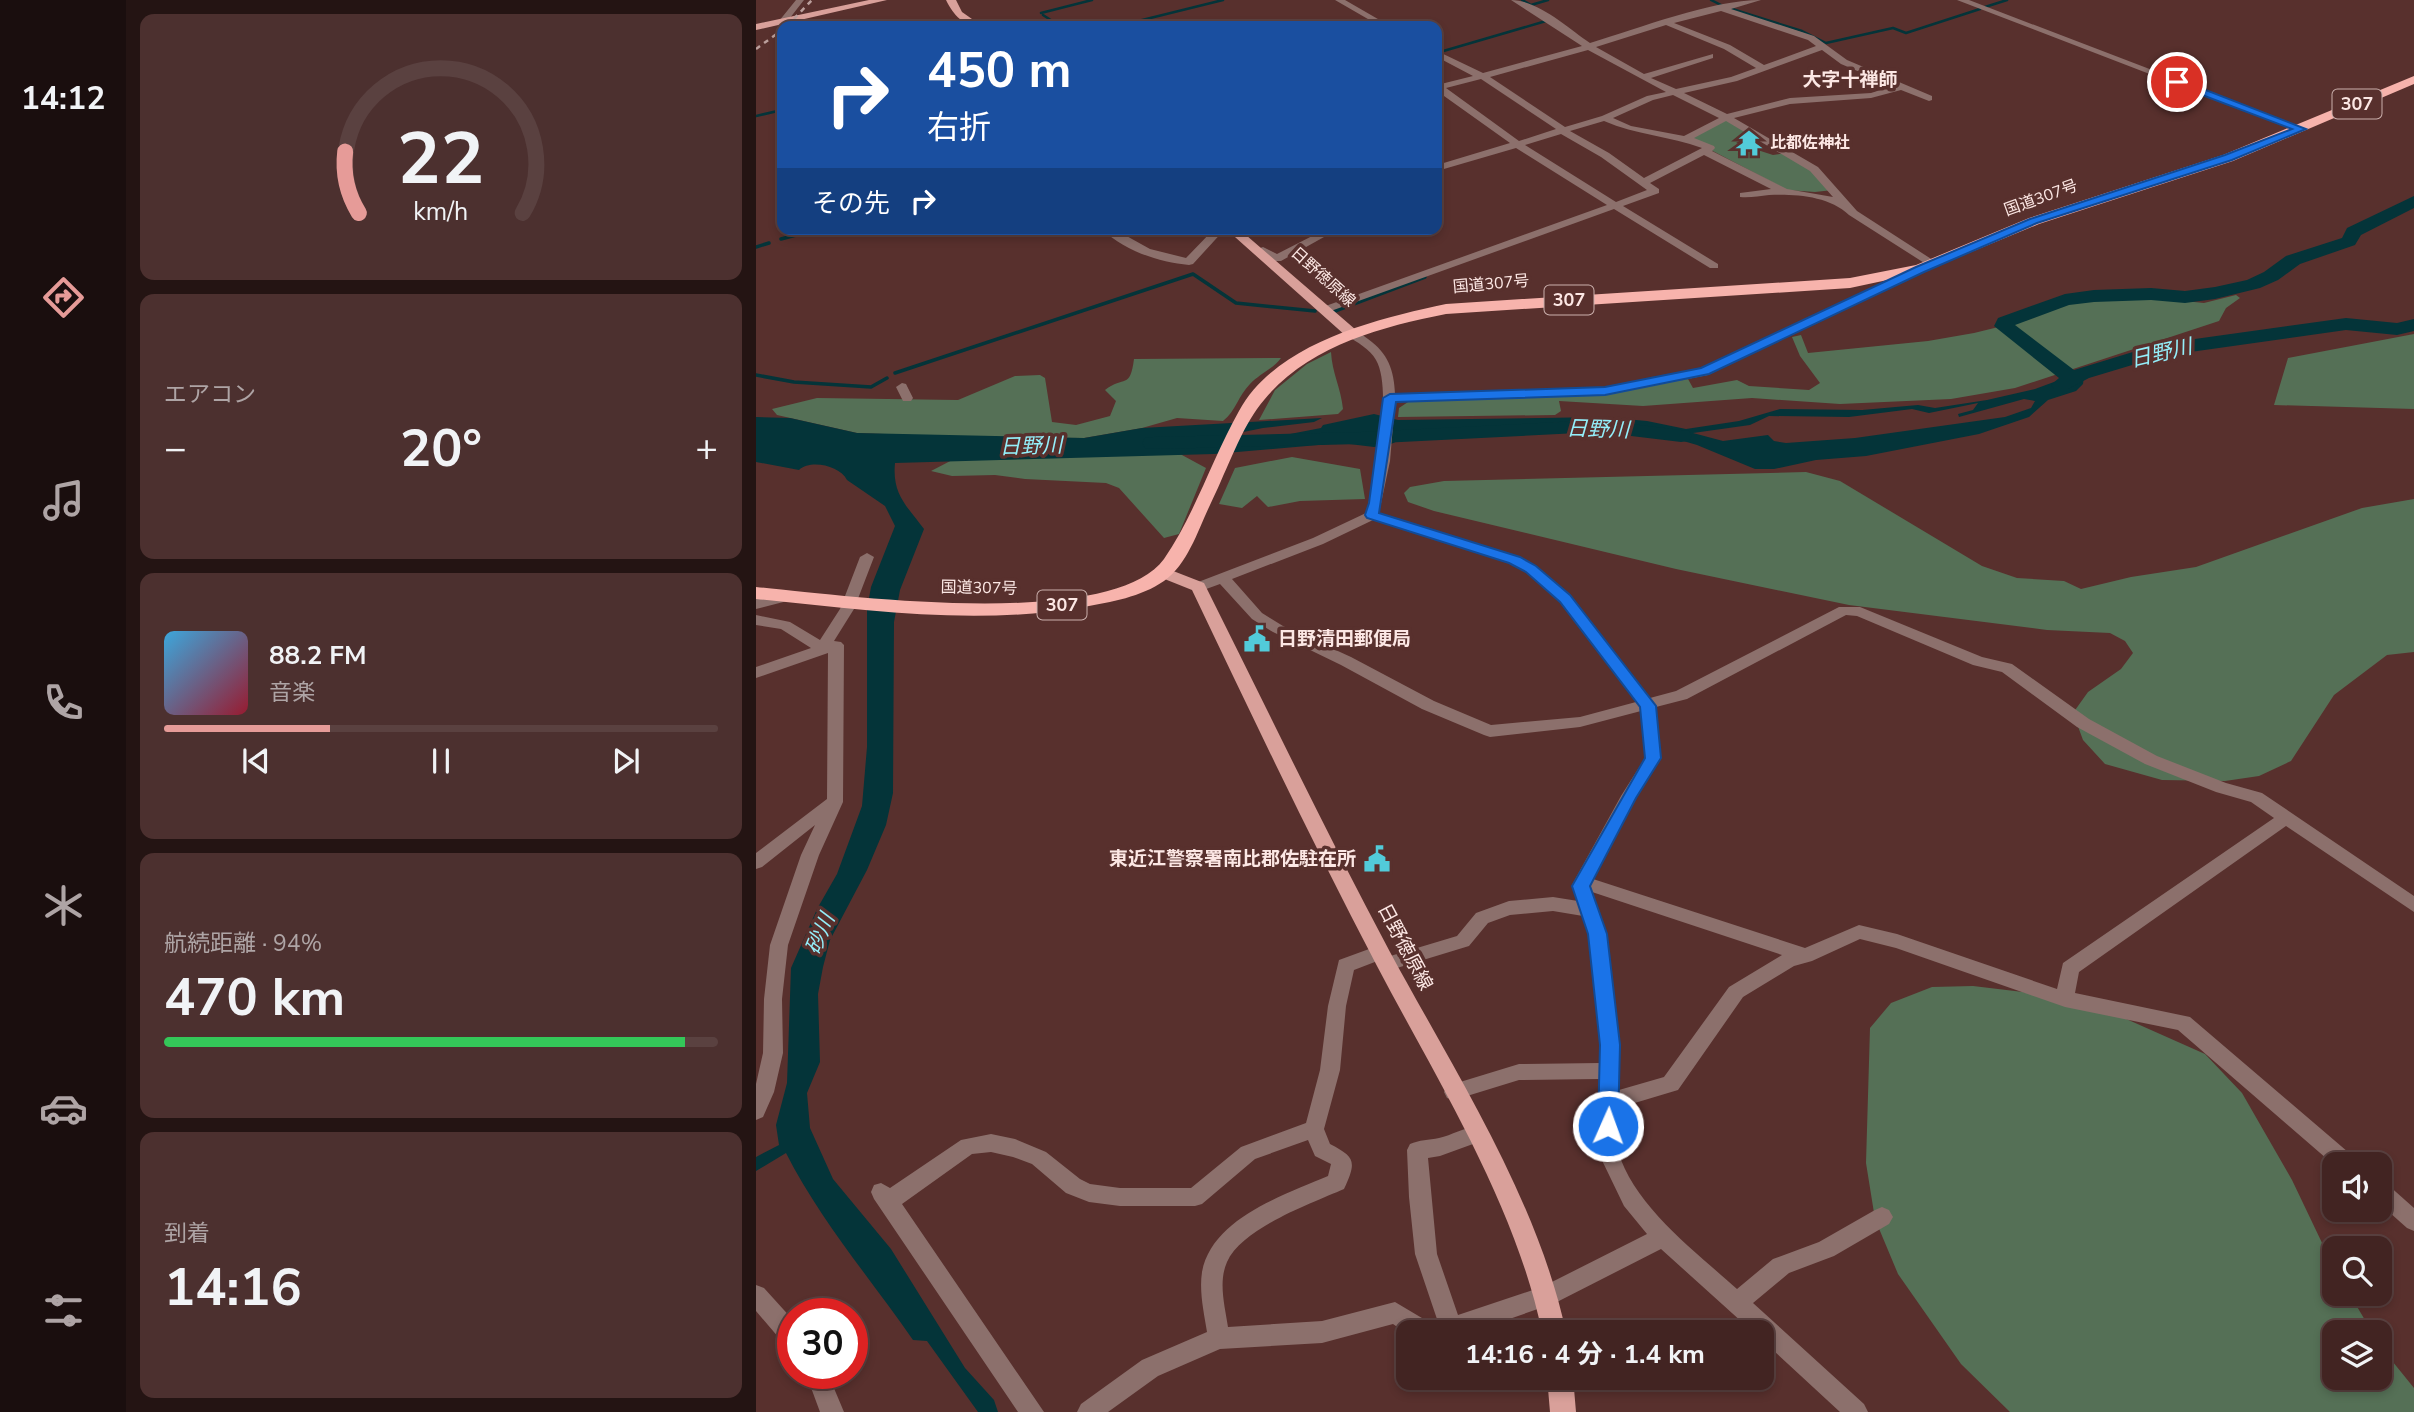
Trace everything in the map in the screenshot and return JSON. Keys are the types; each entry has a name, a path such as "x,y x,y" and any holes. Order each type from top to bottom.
{"highway":[{"name":"国道307号","path":"756,593 854,604 957,610 1028,610 1128,591 1163,572 1177,554 1248,409 1279,373 1310,352 1351,332 1395,319 1490,305 1797,287 1861,281 1926,267 2034,221 2228,158 2414,80"},
{"path":"1861,281 1875,286 1878,291"}],"main road":[{"path":"783,21 882,0"},
{"path":"951,0 958,14 970,21"},
{"path":"756,27 777,22"},
{"name":"日野徳原線","path":"1239,235 1351,332"},
{"path":"1163,572 1198,587"},
{"name":"日野徳原線","path":"1198,587 1295,787 1477,1134 1531,1245 1552,1320"},
{"path":"1561,1390 1563,1412"}],"street":[{"path":"783,21 800,0"},
{"path":"1339,0 1377,21"},
{"path":"1515,0 1537,11 1587,46 1755,131 1815,170 1838,194 1842,204"},
{"path":"1442,87 1757,0"},
{"path":"1961,0 2301,129"},
{"path":"1721,8 1796,33 1824,46 1843,62 1930,99"},
{"path":"1668,23 1727,47 1762,68"},
{"path":"1442,166 1605,118 1632,105 1674,92 1734,79 1824,46"},
{"path":"1324,310 1655,191 1480,77 1442,57"},
{"path":"1644,77 1710,57"},
{"path":"1686,139 1700,129 1754,110 1820,97 1866,98 1900,87"},
{"path":"1442,91 1517,143 1714,266"},
{"path":"1605,118 1628,128 1686,139 1710,148 1644,182"},
{"path":"1704,151 1786,192"},
{"path":"1389,404 1575,393 1670,380 1723,365 1926,267 1842,204 1817,194 1786,192 1744,195"},
{"path":"1114,235 1157,255 1189,262 1214,235"},
{"path":"1257,251 1263,250 1277,259 1321,235"},
{"path":"1351,332 1372,348 1383,362 1388,375 1389,404 1374,509"},
{"path":"1198,587 1224,579 1374,509 1514,560 1531,569 1565,598 1648,706 1653,758 1629,796 1581,886 1598,934 1610,1045 1607,1150 1630,1199 1663,1237 1738,1301 1856,1412"},
{"path":"756,673 829,646 844,629 867,557"},
{"path":"1224,579 1258,616 1278,629 1346,661 1408,696 1490,732 1568,724 1648,706 1681,695 1844,610 1860,612 1978,661 2007,668 2094,729 2151,760 2222,788 2256,797 2414,905"},
{"path":"756,604 792,596"},
{"path":"756,620 785,625 829,646"},
{"path":"756,1111 764,1091 773,1052 773,999 779,944 810,855 835,802 829,646"},
{"path":"756,862 835,802"},
{"path":"2065,999 2070,968 2286,818"},
{"path":"1583,882 1806,956"},
{"path":"1219,1338 1213,1298 1215,1269 1221,1252 1245,1231 1286,1204 1337,1182 1342,1160 1322,1150 1314,1129 1330,1070 1337,1006 1346,965 1463,941 1482,918 1509,908 1553,904 1590,910"},
{"path":"1608,1102 1671,1084 1736,992 1790,960 1806,956 1859,932 1897,941 2065,999 2183,1023 2334,1152"},
{"path":"1454,1092 1519,1072 1609,1071"},
{"path":"1032,1412 884,1197 968,1146 991,1143 1015,1148 1039,1158 1073,1186 1090,1193 1121,1197 1195,1196 1248,1153 1314,1129"},
{"path":"1442,1320 1426,1254 1417,1150 1440,1147 1477,1134"},
{"path":"2392,1202 2414,1221"},
{"path":"1738,1301 1781,1266 1826,1250 1882,1217"},
{"path":"1475,1320 1547,1296 1663,1237"},
{"path":"756,1295 777,1319"},
{"path":"1088,1412 1150,1368 1219,1338 1322,1332 1395,1313 1406,1320"},
{"path":"823,1389 832,1412"}],"green space":[{"path":"1726,119 1767,139 1758,141 1746,137 1736,143 1773,155 1786,153 1833,190 1787,190 1690,139"},
{"path":"2236,295 2240,298 2226,308 2219,321 2015,388 1951,399 1840,404 1752,398 1643,406 1559,401 1561,411 1555,415 1398,417 1399,408 1408,402 1628,390 1688,379 1693,388 1737,380 1749,386 1809,390 1820,383 1800,356 1792,337 1801,335 1808,353 1928,341 1974,333 2027,320 2070,302 2106,296 2204,303"},
{"path":"2414,334 2414,409 2274,405 2288,358"},
{"path":"1331,352 1343,409 1338,414 1259,420 1275,390 1307,364"},
{"path":"1281,358 1250,384 1223,421 1177,418 1142,428 1084,438 857,433 777,415 772,409 817,398 958,400 1015,376 1040,375 1045,378 1052,422 1076,425 1110,416 1116,401 1105,390 1128,378 1134,359"},
{"path":"1169,448 1206,468 1179,534 1164,538 1119,488 1106,483 995,475 952,476 931,471 958,457"},
{"path":"1292,457 1360,469 1365,499 1300,501 1268,507 1257,496 1242,508 1219,504 1235,468"},
{"path":"1806,472 1840,481 1982,566 2017,578 2064,581 2081,589 2131,577 2196,567 2362,508 2414,499 2414,652 2387,655 2334,695 2291,761 2259,776 2225,781 2162,780 2105,764 2083,740 2073,713 2088,692 2121,669 2133,653 2125,641 2110,633 2047,630 1849,605 1676,569 1434,511 1408,502 1404,493 1410,487 1444,481"},
{"path":"1973,986 2023,992 2115,1014 2205,1054 2242,1093 2292,1180 2322,1243 2322,1306 2357,1306 2365,1320 2322,1320 2322,1390 2392,1390 2392,1361 2414,1388 2414,1412 2010,1412 1961,1364 1898,1274 1875,1219 1866,1163 1870,1028 1891,1003 1932,987"}],"water":[{"name":"砂川","path":"2089,369 2093,371 2084,376 2083,384 2076,391 2048,400 2029,417 1979,434 1866,456 1816,460 1774,469 1755,469 1697,445 1639,428 1580,421 1415,433 1389,445 1374,447 1341,443 1214,454 895,463 898,491 924,529 900,590 894,622 893,793 886,825 867,870 830,940 823,967 818,994 820,1062 807,1093 810,1128 833,1179 891,1249 965,1368 994,1400 998,1412 978,1412 927,1341 913,1340 814,1202 786,1153 756,1171 756,1157 779,1145 776,1125 787,1083 791,968 817,909 837,874 862,806 867,747 867,609 871,587 895,526 885,506 832,468 811,465 799,470 756,462 756,417 790,418 857,433 1084,438 1142,428 1322,418 1314,422 1224,436 1150,442 1279,439 1321,428 1323,425 1374,414 1398,420 1603,417 1647,421 1686,429 1739,421 1780,409 1862,410 1918,405 1935,408 2035,389","holes":["2024,399 2035,401 2031,408 2005,417 1855,438 1786,443 1774,441 1768,435 1723,441 1693,433 1750,425 1769,416 1849,417 1912,409 1929,413 1978,403 1973,410 1958,414 1959,417"]}],"waterway":[{"path":"1041,13 1092,0"},
{"path":"1138,21 1223,0"},
{"path":"1522,0 1531,5 1548,0"},
{"path":"1711,0 1723,6"},
{"path":"1985,7 2007,0"},
{"path":"1729,8 1802,31 1826,43 1893,28 1906,33 1980,9"},
{"path":"1043,15 1052,21"},
{"path":"1442,51 1546,21"},
{"path":"756,116 777,111"},
{"path":"2073,379 2004,326 2005,322 2065,300 2151,294 2185,297 2253,284 2271,276 2293,260 2349,241 2353,232 2414,201"},
{"path":"781,239 796,235"},
{"path":"756,247 769,243"},
{"path":"895,373 1193,274 1236,303 1315,311"},
{"path":"1335,311 1425,277"},
{"name":"日野川","path":"2073,379 2159,350 2346,324 2397,329 2414,325"},
{"path":"756,375 794,382 871,387 887,378"},
{"name":"日野川","path":"2061,385 2073,379"},
{"name":"日野川","path":"1153,443 1361,438 1598,426 1681,436"}],"railway":[{"path":"792,21 812,0"},
{"path":"756,49 777,34"}],"place":[{"name":"比都佐神社","path":"1749,143"},
{"name":"日野清田郵便局","path":"1257,639"},
{"name":"東近江警察署南比郡佐駐在所","path":"1377,859"}],"district":[{"name":"大字十禅師","path":"1850,80"}],"route":[{"path":"1608,1126 1610,1045 1598,934 1581,886 1629,796 1653,758 1648,706 1565,598 1531,569 1514,560 1372,515 1376,503 1390,398 1605,391 1704,372 1920,269 2034,221 2228,158 2301,129 2177,82"}]}
